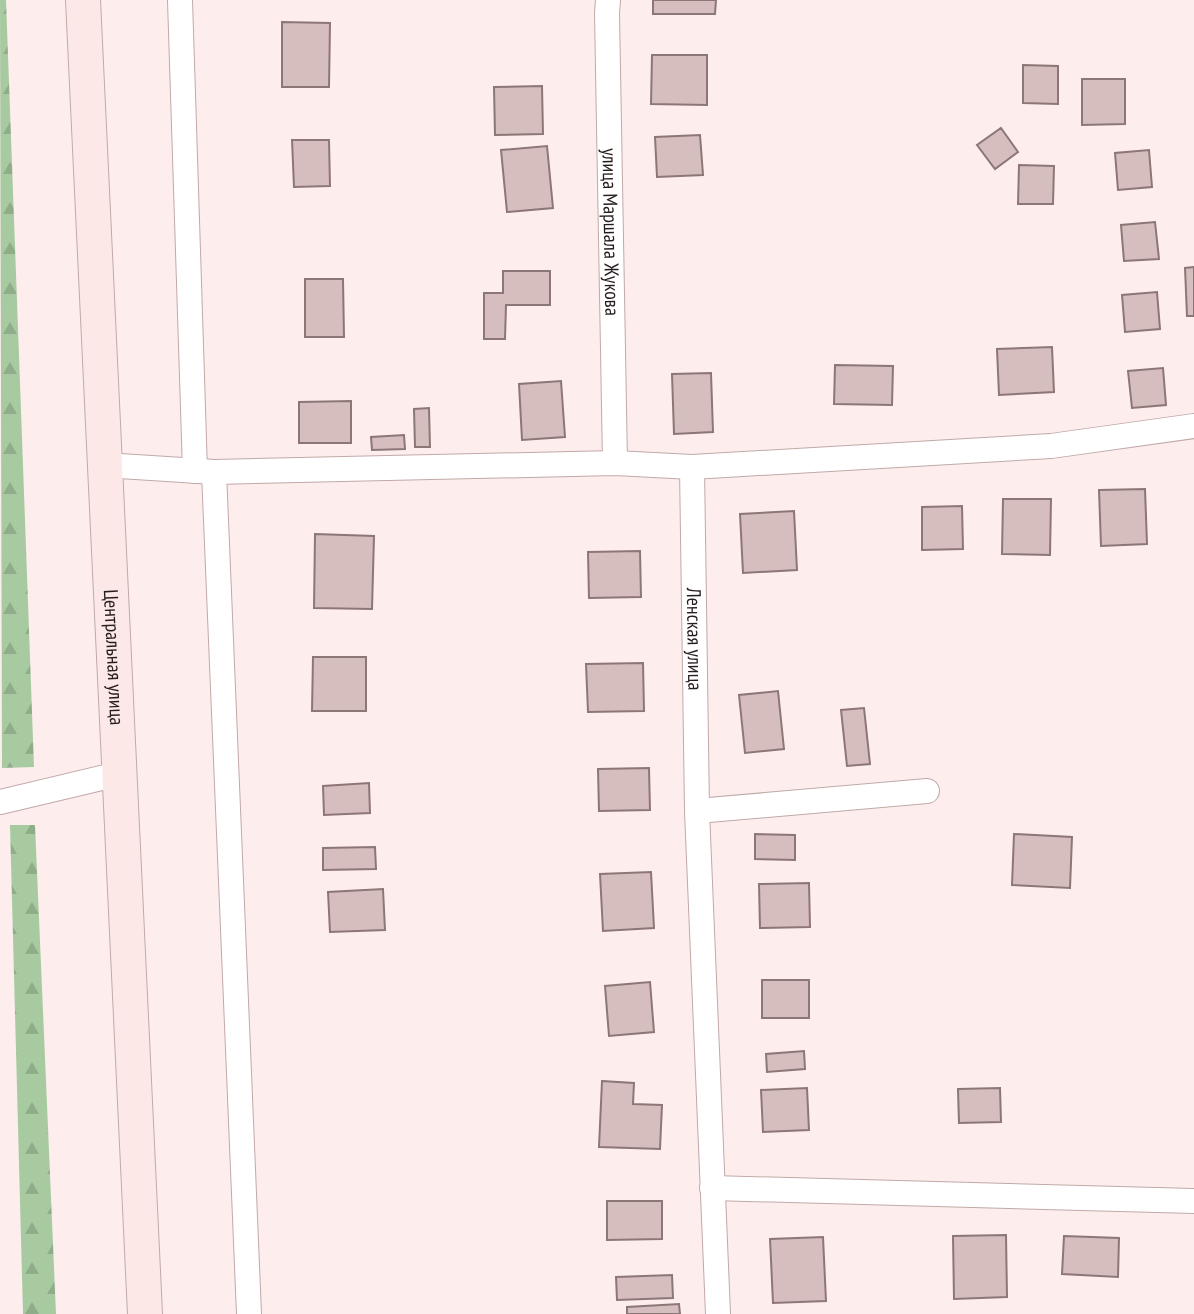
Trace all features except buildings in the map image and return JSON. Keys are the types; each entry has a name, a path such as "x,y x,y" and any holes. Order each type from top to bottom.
{"main road":[{"name":"Центральная улица","path":"83,0 145,1314"}],"street":[{"path":"180,0 249,1314"},
{"name":"улица Маршала Жукова","path":"608,0 615,463"},
{"path":"104,465 204,472 615,463 692,467 1051,446 1194,426"},
{"name":"Ленская улица","path":"692,467 697,811 718,1314"},
{"path":"0,802 118,774"},
{"path":"697,811 927,791"},
{"path":"712,1188 1194,1201"}],"green space":[{"path":"0,0 6,0 34,767 2,768"},
{"path":"10,825 35,825 56,1314 23,1314"}]}
